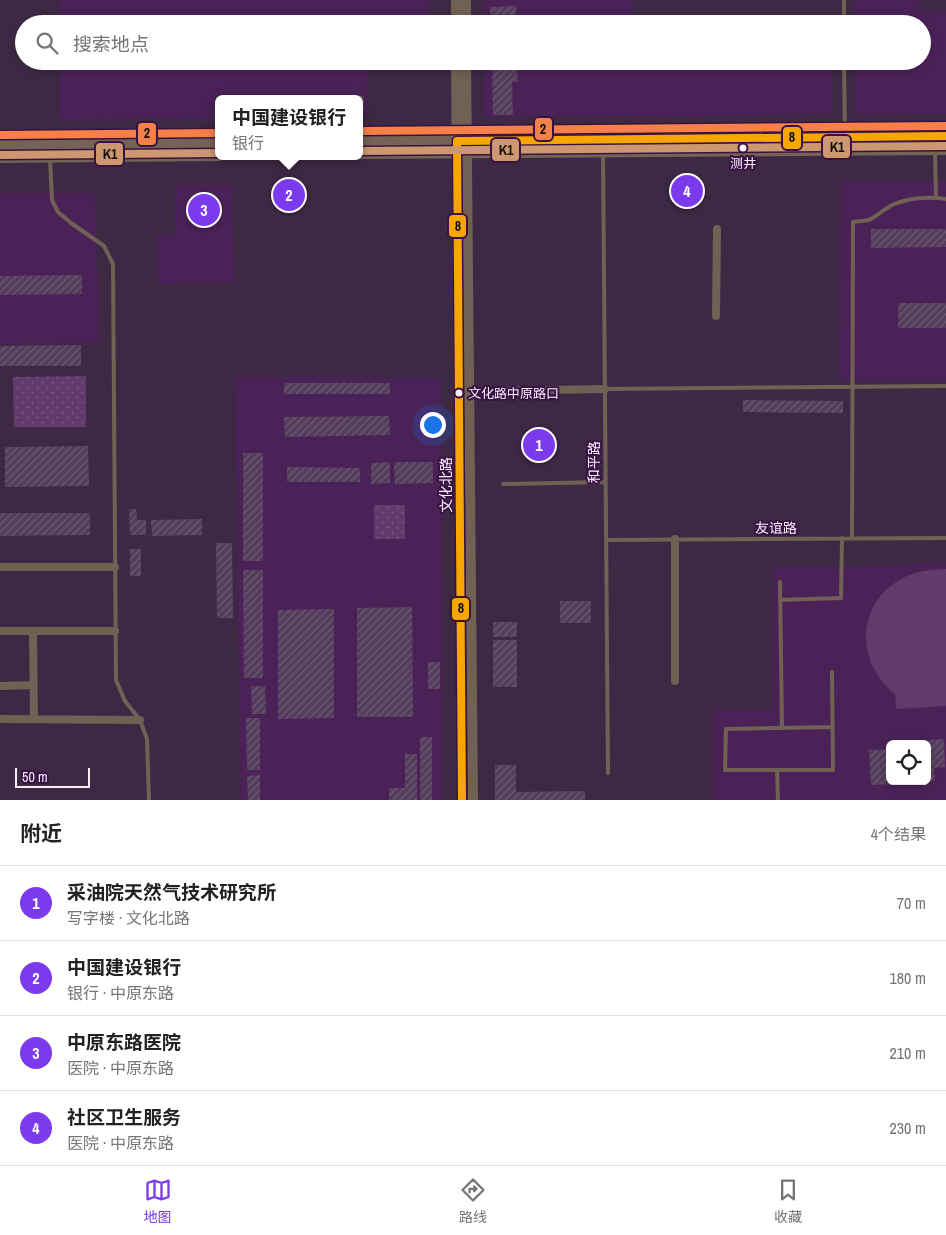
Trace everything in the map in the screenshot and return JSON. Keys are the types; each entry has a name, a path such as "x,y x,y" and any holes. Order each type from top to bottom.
{"main road":[{"path":"363,154 462,146 946,136"},
{"path":"363,141 602,151 941,149"},
{"path":"0,145 215,143"},
{"path":"0,157 215,155"}],"street":[{"path":"456,0 456,15"},
{"path":"466,0 466,15"},
{"path":"457,70 462,146"},
{"path":"462,146 466,70"},
{"name":"文化北路","path":"462,146 462,800"},
{"name":"文化北路","path":"462,146 473,800"},
{"path":"716,316 717,229"},
{"path":"496,392 605,389"},
{"path":"675,539 675,681"},
{"path":"0,567 115,567"},
{"path":"0,631 115,631"},
{"path":"33,631 34,720"},
{"path":"0,686 34,685"},
{"path":"0,719 140,720"}],"lane":[{"path":"844,0 844,15"},
{"path":"844,70 844,138"},
{"path":"936,198 941,149"},
{"name":"和平路","path":"602,151 608,773"},
{"path":"50,156 52,200 58,212 104,246 113,264 116,680 125,701 140,720 147,738 148,800"},
{"path":"852,538 853,222 870,219 894,204 914,199 946,199"},
{"path":"605,389 946,386"},
{"path":"503,484 605,482"},
{"path":"780,600 841,598 842,538"},
{"name":"友谊路","path":"606,540 946,538"},
{"path":"780,582 782,728"},
{"path":"832,672 833,727 833,770 725,770 726,729 833,727"},
{"path":"777,770 778,800"}],"shaded area":[{"path":"60,0 429,0 429,15 60,15"},
{"path":"483,0 632,0 633,15 483,15"},
{"path":"855,0 919,0 919,11 946,11 946,114 856,115 855,70 931,70 931,15 855,15"},
{"path":"60,70 367,70 368,115 363,116 363,95 215,95 215,118 60,120"},
{"path":"484,70 832,70 832,115 484,117"},
{"path":"841,181 946,181 946,381 840,381"},
{"path":"175,185 232,185 234,282 158,284 157,235 175,235"},
{"path":"0,193 95,193 99,343 0,344"},
{"path":"86,376 86,427 14,427 13,377"},
{"path":"235,377 441,378 442,800 241,800"},
{"path":"374,505 405,505 405,539 374,539"},
{"path":"946,563 946,800 713,800 713,710 773,710 773,567 858,567"},
{"path":"946,569 946,706 896,709 895,694 872,665 867,649 866,632 869,616 877,601 889,588 905,577 930,570"}],"building":[{"path":"516,6 516,15 490,15 490,7"},
{"path":"492,70 517,70 518,82 512,82 513,115 493,115"},
{"path":"871,229 946,229 946,247 871,248"},
{"path":"82,275 82,294 0,295 0,276"},
{"path":"898,303 946,303 946,328 898,328"},
{"path":"81,345 81,366 0,366 0,346"},
{"path":"284,383 390,383 390,394 284,394"},
{"path":"743,400 843,401 843,413 743,412"},
{"path":"389,416 390,435 285,437 284,417"},
{"path":"88,446 89,486 5,487 5,447"},
{"path":"243,453 263,453 263,561 243,561"},
{"path":"390,462 390,483 371,484 371,463"},
{"path":"394,462 433,462 433,483 395,484"},
{"path":"287,467 360,468 360,482 287,482"},
{"path":"129,509 136,509 137,520 146,520 146,535 130,535"},
{"path":"0,513 90,513 90,535 0,536"},
{"path":"202,519 202,535 152,536 151,520"},
{"path":"216,543 232,543 233,618 217,618"},
{"path":"130,549 141,549 141,576 130,576"},
{"path":"243,570 263,570 263,678 244,678"},
{"path":"560,601 591,601 591,623 560,623"},
{"path":"412,607 413,717 357,717 357,608"},
{"path":"334,609 334,718 278,719 278,610"},
{"path":"493,622 517,622 517,637 493,637"},
{"path":"493,640 517,640 517,687 493,687"},
{"path":"428,662 440,662 440,689 428,689"},
{"path":"251,686 265,686 266,714 252,714"},
{"path":"246,718 260,718 260,770 247,770"},
{"path":"420,737 432,737 432,800 420,800"},
{"path":"944,739 945,767 934,768 935,781 931,782 931,740 928,740"},
{"path":"886,749 886,784 871,785 869,750"},
{"path":"405,754 417,754 417,800 389,800 389,788 405,788"},
{"path":"495,765 516,765 516,792 585,791 585,800 495,800"},
{"path":"260,775 260,800 248,800 247,776"}],"transit line":[{"name":"2","path":"363,131 946,126"},
{"name":"2","path":"0,135 215,133"},
{"name":"8","path":"462,800 457,141 946,136"},
{"name":"K1","path":"363,151 946,146"},
{"name":"K1","path":"0,155 215,153"}],"place":[{"name":"测井","path":"743,148"},
{"name":"社区卫生服务","path":"687,191"},
{"name":"中国建设银行","path":"289,195"},
{"name":"中原东路医院","path":"204,210"},
{"name":"文化路中原路口","path":"459,393"},
{"name":"采油院天然气技术研究所","path":"539,445"}]}
